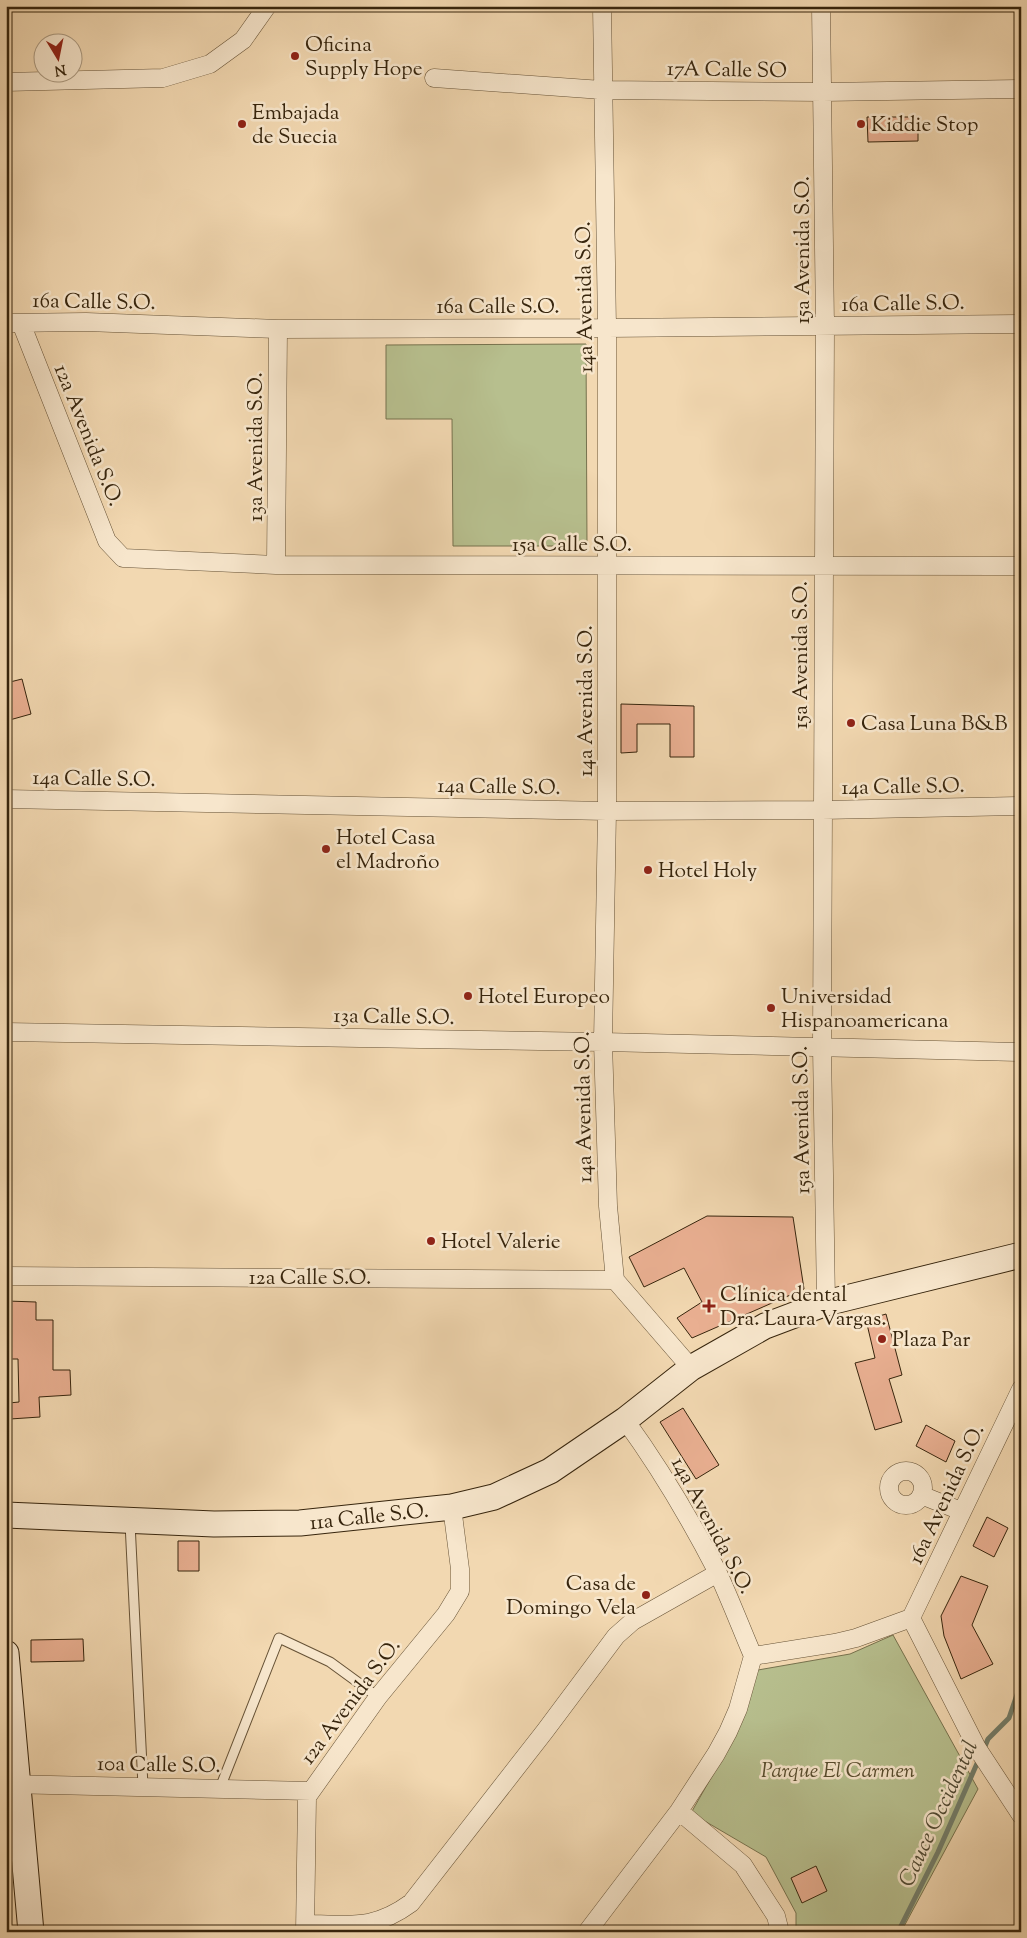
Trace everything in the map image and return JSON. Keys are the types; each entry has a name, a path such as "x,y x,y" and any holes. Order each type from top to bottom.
{"street":[{"path":"6,82 163,78 210,64 243,40 267,6"},
{"name":"14a Avenida S.O.","path":"602,6 607,328 608,567 604,1042 608,1206 615,1280"},
{"name":"15a Avenida S.O.","path":"821,6 825,327 822,1046 826,1303"},
{"name":"17A Calle SO","path":"434,78 602,90 823,92 1021,89"},
{"name":"16a Calle S.O.","path":"14,323 86,322 278,328 825,327 1021,324"},
{"name":"12a Avenida S.O.","path":"14,323 107,541 123,558"},
{"name":"13a Avenida S.O.","path":"276,565 278,328"},
{"name":"15a Calle S.O.","path":"123,558 276,565 608,567 1021,566"},
{"name":"14a Calle S.O.","path":"6,799 607,811 822,810 1021,806"},
{"name":"13a Calle S.O.","path":"6,1032 822,1046 1021,1052"},
{"path":"615,1280 692,1368 765,1326 826,1303 1021,1255"},
{"name":"12a Calle S.O.","path":"6,1276 615,1280"},
{"name":"11a Calle S.O.","path":"6,1515 214,1524 300,1523 452,1507 494,1498 550,1472 625,1420 692,1368"},
{"name":"16a Avenida S.O.","path":"911,1618 1021,1389"},
{"name":"14a Avenida S.O.","path":"625,1420 675,1494 718,1573 753,1656"},
{"path":"921,1495 961,1511"},
{"name":"12a Avenida S.O.","path":"305,1928 307,1796 378,1697 446,1614 460,1591 460,1569 452,1507"},
{"path":"305,1928 373,1923 397,1913 411,1903 616,1636 633,1621 718,1573"},
{"path":"587,1932 679,1811 716,1754 738,1709 753,1656 842,1642 911,1618 976,1748 1021,1814"},
{"path":"6,1653 12,1785 31,1932"},
{"name":"10a Calle S.O.","path":"12,1785 143,1786 311,1791"},
{"path":"679,1811 743,1865 776,1916 780,1932"}],"lane":[{"path":"130,1520 143,1786"},
{"path":"220,1788 280,1638 330,1662 378,1697"}],"green space":[{"path":"586,344 587,546 453,546 452,419 386,419 386,345"},
{"name":"Parque El Carmen","path":"893,1635 978,1789 901,1932 796,1932 796,1913 766,1857 691,1813 716,1769 758,1670 850,1654"}],"building":[{"path":"867,117 918,117 918,141 868,142"},
{"path":"22,679 31,714 6,721 6,683"},
{"path":"621,704 694,706 694,757 670,757 670,724 637,724 637,752 621,753"},
{"path":"707,1216 793,1217 804,1289 692,1338 677,1318 702,1302 684,1268 644,1287 629,1257"},
{"path":"7,1301 36,1302 36,1320 53,1320 53,1370 70,1370 71,1395 39,1397 40,1417 10,1419 9,1403 19,1402 18,1359 7,1359"},
{"path":"886,1314 902,1375 889,1379 902,1422 875,1430 855,1363 875,1358 866,1320"},
{"path":"683,1408 719,1465 696,1479 660,1422"},
{"path":"926,1425 955,1441 946,1462 916,1446"},
{"path":"987,1517 1008,1528 994,1557 973,1546"},
{"path":"178,1541 199,1541 199,1571 178,1571"},
{"path":"961,1576 988,1586 972,1625 993,1664 961,1679 944,1636 941,1616"},
{"path":"83,1639 84,1661 31,1662 31,1640"},
{"path":"816,1866 827,1891 802,1903 791,1878"}],"waterway":[{"name":"Cauce Occidental","path":"983,1751 988,1739 1009,1718 1021,1683"},
{"name":"Cauce Occidental","path":"898,1932 938,1852 979,1759"}],"place":[{"name":"Oficina Supply Hope","path":"295,56"},
{"name":"Embajada de Suecia","path":"242,124"},
{"name":"Kiddie Stop","path":"861,124"},
{"name":"Casa Luna B&B","path":"851,723"},
{"name":"Hotel Casa el Madroño","path":"326,849"},
{"name":"Hotel Holy","path":"648,870"},
{"name":"Hotel Europeo","path":"468,996"},
{"name":"Universidad Hispanoamericana","path":"771,1008"},
{"name":"Hotel Valerie","path":"431,1241"},
{"name":"Clínica dental Dra. Laura Vargas.","path":"709,1306"},
{"name":"Plaza Par","path":"882,1339"},
{"name":"Casa de Domingo Vela","path":"646,1595"}]}
